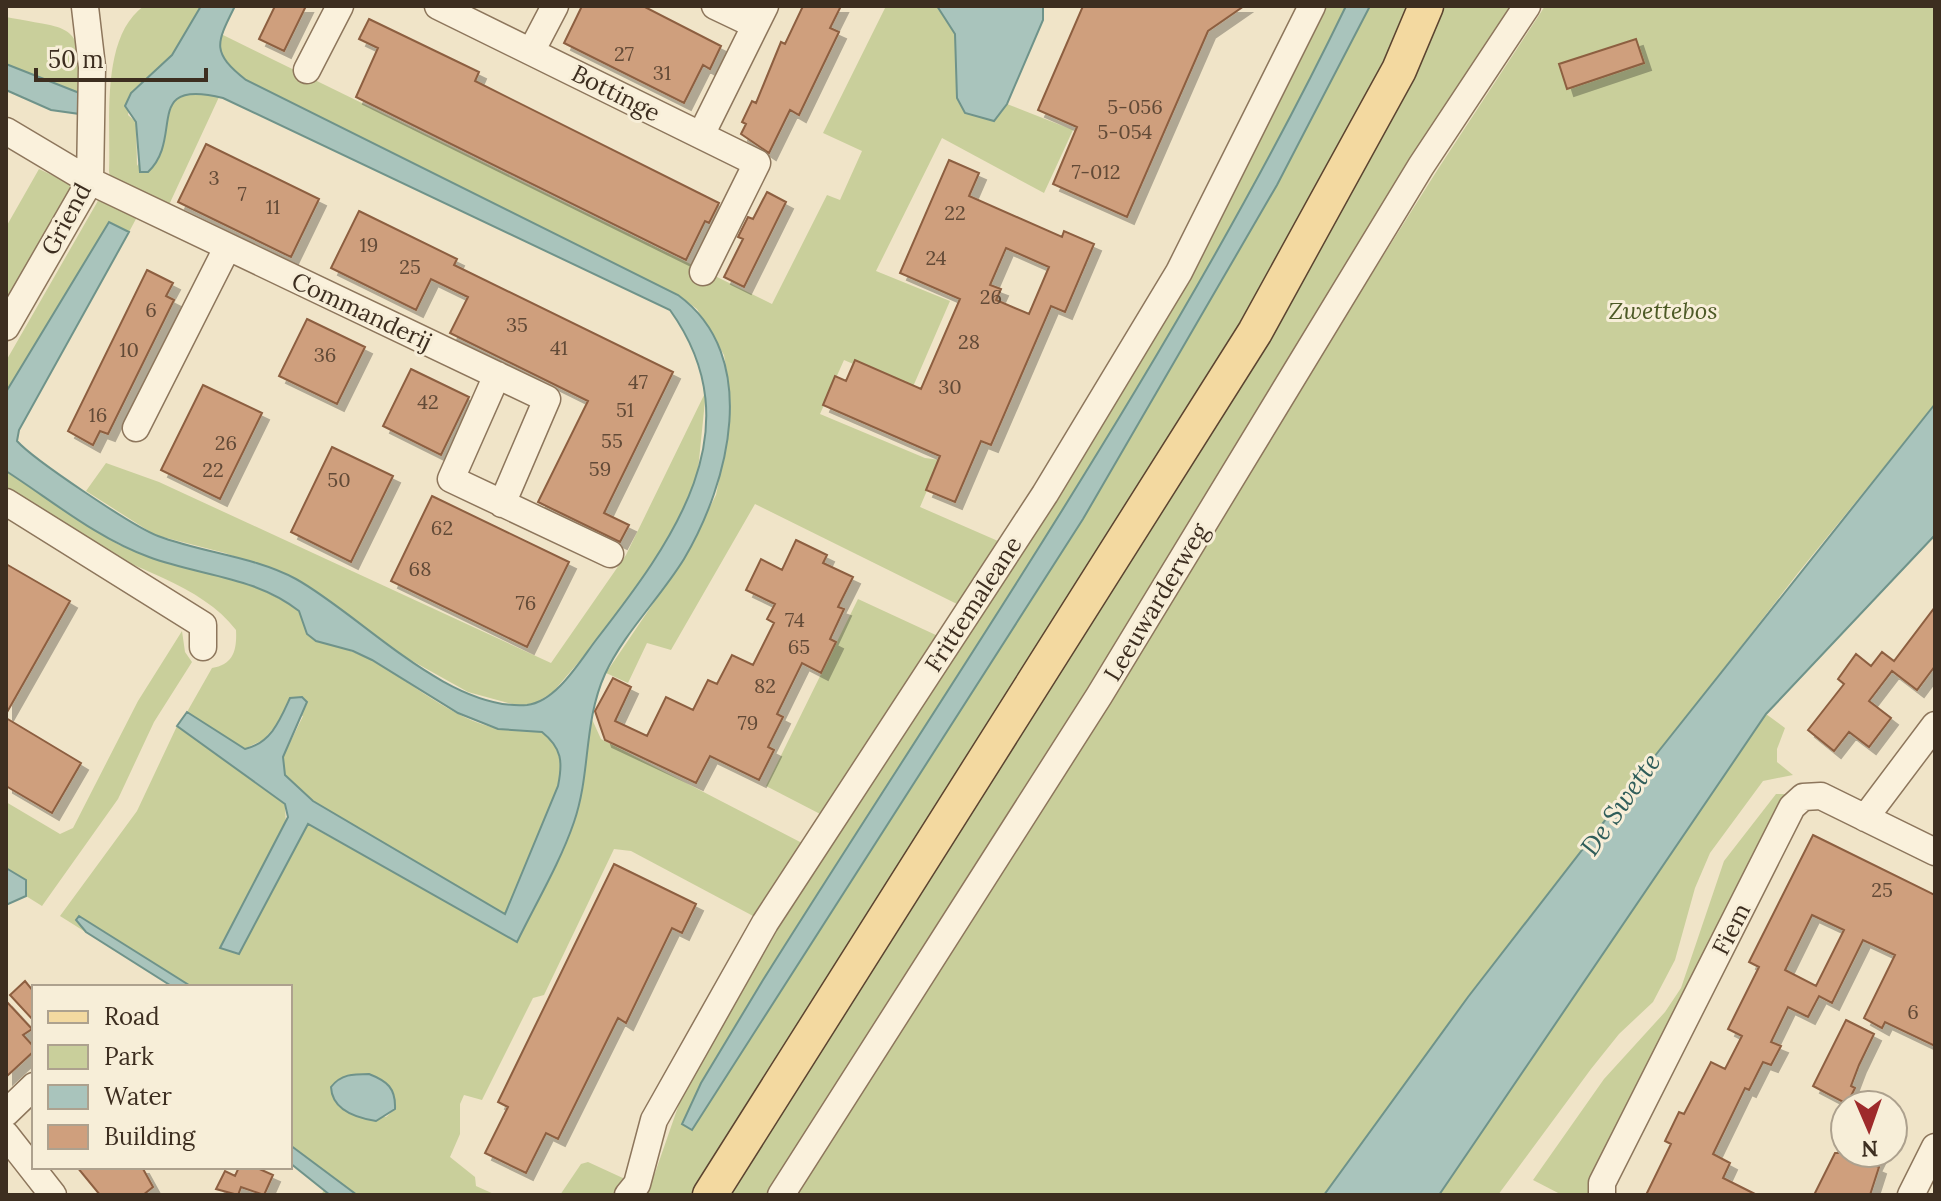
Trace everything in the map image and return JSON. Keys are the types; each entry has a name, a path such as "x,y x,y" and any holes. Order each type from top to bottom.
{"main road":[{"path":"710,1195 1255,332 1399,70 1426,6"}],"street":[{"name":"Griend","path":"6,327 90,181 92,67 84,6"},
{"path":"307,70 340,6"},
{"name":"Bottinge","path":"438,6 757,163 703,272"},
{"path":"532,50 555,6"},
{"path":"701,135 760,15 715,6"},
{"name":"Frittemaleane","path":"628,1195 637,1184 654,1120 765,923 1045,494 1171,285 1242,151 1312,6"},
{"name":"Leeuwarderweg","path":"781,1195 1099,696 1421,166 1527,6"},
{"name":"Commanderij","path":"6,131 90,181 547,399 502,504"},
{"path":"136,428 227,248"},
{"path":"497,375 451,479 610,554"},
{"path":"6,502 203,625 203,647"},
{"path":"1865,818 1935,725"},
{"name":"Fiem","path":"1602,1195 1602,1183 1792,807 1803,797 1821,796 1935,852"},
{"path":"6,1113 32,1088"},
{"path":"6,1135 32,1168"},
{"path":"1911,1195 1935,1147"},
{"path":"33,1169 53,1195"}],"green space":[{"path":"144,6 201,6 172,55 131,93 128,115 136,122 137,166 167,119 170,103 181,94 198,92 219,97 168,207 110,179 109,171 109,105 114,59 120,38 130,20"},
{"path":"886,6 937,6 955,34 957,98 965,113 994,121 1007,104 1073,130 1044,193 942,138 876,271 950,301 912,389 844,360 820,414 925,458 940,460 920,507 998,541 957,604 755,504 671,650 647,643 628,683 606,673 684,558 716,495 724,455 729,385 724,355 697,309 678,295 246,80 223,55 221,34 772,304 827,195 840,200 862,151 823,133"},
{"path":"1326,6 1411,6 1379,77 1239,330 691,1195 643,1195 655,1173 696,1055 1227,203"},
{"path":"1440,6 1520,6 770,1195 723,1195"},
{"name":"Zwettebos","path":"1545,6 1935,6 1935,404 1798,573 1556,884 1343,1195 791,1195 1438,169"},
{"path":"6,17 60,28 69,33 76,41 80,54 87,96 6,64"},
{"path":"39,169 77,187 6,312 6,227"},
{"path":"99,199 137,217 129,232 110,222 6,392 6,361"},
{"path":"706,391 697,480 682,518 650,570 589,650 553,692 532,705 516,705 468,692 398,653 297,579 225,553 155,535 86,491 106,463 159,482 551,663 626,555"},
{"path":"6,471 119,545 151,558 245,581 291,605 299,611 307,634 369,659 464,717 499,729 542,732 559,754 561,776 540,838 505,914 312,801 285,775 283,757 303,716 280,721 263,740 244,749 187,712 212,668 230,660 233,655 236,630 221,614 185,589 102,551 53,522 6,489"},
{"path":"858,599 938,636 824,816 766,786"},
{"path":"182,631 185,652 192,662 154,722 118,799 42,906 26,896 26,880 6,868 6,802 60,834 73,828 138,701"},
{"path":"1766,714 1785,728 1777,749 1777,762 1793,775 1763,781 1710,853 1695,888 1675,960 1653,1002 1619,1034 1498,1195 1439,1195"},
{"path":"590,715 601,739 802,843 755,917 631,851 614,849 544,995 533,998 482,1100 464,1095 460,1104 460,1134 450,1157 475,1177 476,1186 496,1195 321,1195 324,1190 292,1165 292,985 170,985 60,916 137,811 177,726 285,804 286,826 221,948 239,953 307,824 517,942 575,821","holes":["337,1080 395,1109 386,1117 347,1112 331,1093"]},
{"path":"1776,794 1792,794 1588,1195 1562,1195 1533,1180 1604,1079 1665,1012 1681,988 1724,861"},
{"path":"588,1162 625,1179 617,1195 560,1195 581,1164"}],"water":[{"path":"201,6 235,6 220,47 227,62 246,80 678,295 704,321 721,351 729,385 729,421 724,458 714,494 684,559 622,644 605,674 593,711 583,785 574,822 555,868 517,942 308,824 239,954 220,948 288,817 285,804 177,726 187,712 245,749 268,736 290,698 302,697 307,702 283,757 285,775 313,801 505,914 558,786 560,763 557,750 542,732 498,729 458,713 372,660 353,651 316,641 307,634 299,611 264,590 149,557 111,540 75,518 6,471 6,392 109,222 129,232 19,430 17,441 63,477 146,530 175,542 280,571 321,595 436,677 466,693 497,703 527,705 548,697 566,679 625,603 675,524 694,483 704,441 705,398 695,355 670,310 223,98 198,94 182,96 173,103 158,158 148,172 140,172 136,122 125,106 131,93 172,55"},
{"path":"937,6 1043,6 1043,20 1007,104 994,121 965,113 957,98 955,34"},
{"path":"1346,6 1370,6 1277,185 1083,519 692,1130 682,1124 701,1083 1142,380 1282,133"},
{"path":"6,64 87,96 87,115 51,110 6,90"},
{"name":"De Swette","path":"1935,404 1935,535 1766,714 1439,1195 1324,1195 1468,997"},
{"path":"6,868 26,880 26,896 6,905"},
{"path":"79,916 189,985 170,985 86,932 76,920"},
{"path":"369,1074 389,1086 395,1102 395,1109 376,1121 347,1112 332,1095 331,1087 343,1077"},
{"path":"292,1146 357,1195 330,1195 292,1165"}],"building":[{"path":"275,6 306,6 284,51 259,39"},
{"path":"582,6 643,6 721,46 710,69 703,65 684,103 564,43"},
{"path":"803,6 841,6 830,28 839,32 799,115 790,110 769,153 741,134 746,124 742,122 752,101 756,103 781,42 785,44"},
{"path":"1083,6 1244,6 1208,31 1127,217 1053,184 1077,127 1038,110"},
{"path":"369,19 479,72 475,81 719,203 709,223 705,221 686,260 356,97 378,48 359,39"},
{"path":"1636,39 1644,63 1567,89 1559,64"},
{"path":"206,144 319,199 291,257 178,202"},
{"path":"949,160 979,173 969,196 1062,237 1064,231 1094,244 1065,312 1051,306 991,445 981,441 955,502 926,490 940,456 823,405 835,376 846,381 855,360 921,389 960,299 900,273","holes":["1006,248 1049,267 1029,314 996,300 1001,289 990,285"]},
{"path":"767,192 786,202 744,287 724,277 743,239 738,237 748,217 753,219"},
{"path":"359,211 457,259 454,265 673,372 604,513 629,525 620,542 538,502 588,401 450,333 468,297 431,279 416,310 331,268"},
{"path":"147,270 173,283 166,296 174,300 108,434 100,431 93,445 68,431"},
{"path":"307,319 365,347 337,404 279,376"},
{"path":"411,369 469,397 441,455 383,426"},
{"path":"203,385 262,413 220,499 161,470"},
{"path":"332,447 393,476 351,562 291,532"},
{"path":"432,496 569,562 527,647 391,581"},
{"path":"796,540 827,555 823,563 853,577 838,607 844,609 830,639 836,642 821,673 802,663 777,714 783,717 768,747 774,750 759,780 710,756 696,783 605,740 595,711 613,678 631,687 615,721 647,736 666,697 693,710 708,680 717,684 732,655 753,665 774,623 767,619 775,604 746,590 761,559 782,570"},
{"path":"6,564 70,601 6,714"},
{"path":"1935,607 1935,666 1917,690 1892,671 1869,701 1891,718 1869,747 1849,732 1834,751 1808,730 1844,684 1838,679 1856,654 1871,666 1882,652 1894,661"},
{"path":"6,718 81,763 52,813 6,786"},
{"path":"1813,835 1935,895 1935,1046 1885,1022 1882,1028 1864,1018 1895,955 1863,940 1832,1003 1819,996 1808,1017 1788,1007 1771,1042 1781,1046 1771,1065 1763,1062 1749,1090 1745,1088 1713,1154 1730,1163 1723,1178 1757,1195 1646,1195 1671,1144 1665,1141 1679,1112 1684,1114 1711,1062 1725,1069 1742,1036 1728,1029 1759,967 1749,962","holes":["1812,915 1844,930 1816,986 1785,970"]},
{"path":"614,864 696,904 682,933 672,928 626,1023 618,1018 558,1139 546,1133 526,1173 485,1153 508,1107 498,1102"},
{"path":"25,981 32,990 32,1019 10,995"},
{"path":"6,1001 32,1029 23,1035 32,1045 32,1053 6,1077"},
{"path":"1846,1020 1874,1034 1851,1086 1854,1089 1829,1089 1829,1094 1813,1086"},
{"path":"1829,1165 1829,1169 1878,1169 1870,1195 1814,1195"},
{"path":"79,1169 143,1169 153,1187 143,1195 100,1195"},
{"path":"238,1169 260,1169 273,1175 264,1195 241,1187 238,1195 216,1189 225,1171 235,1176"}]}
